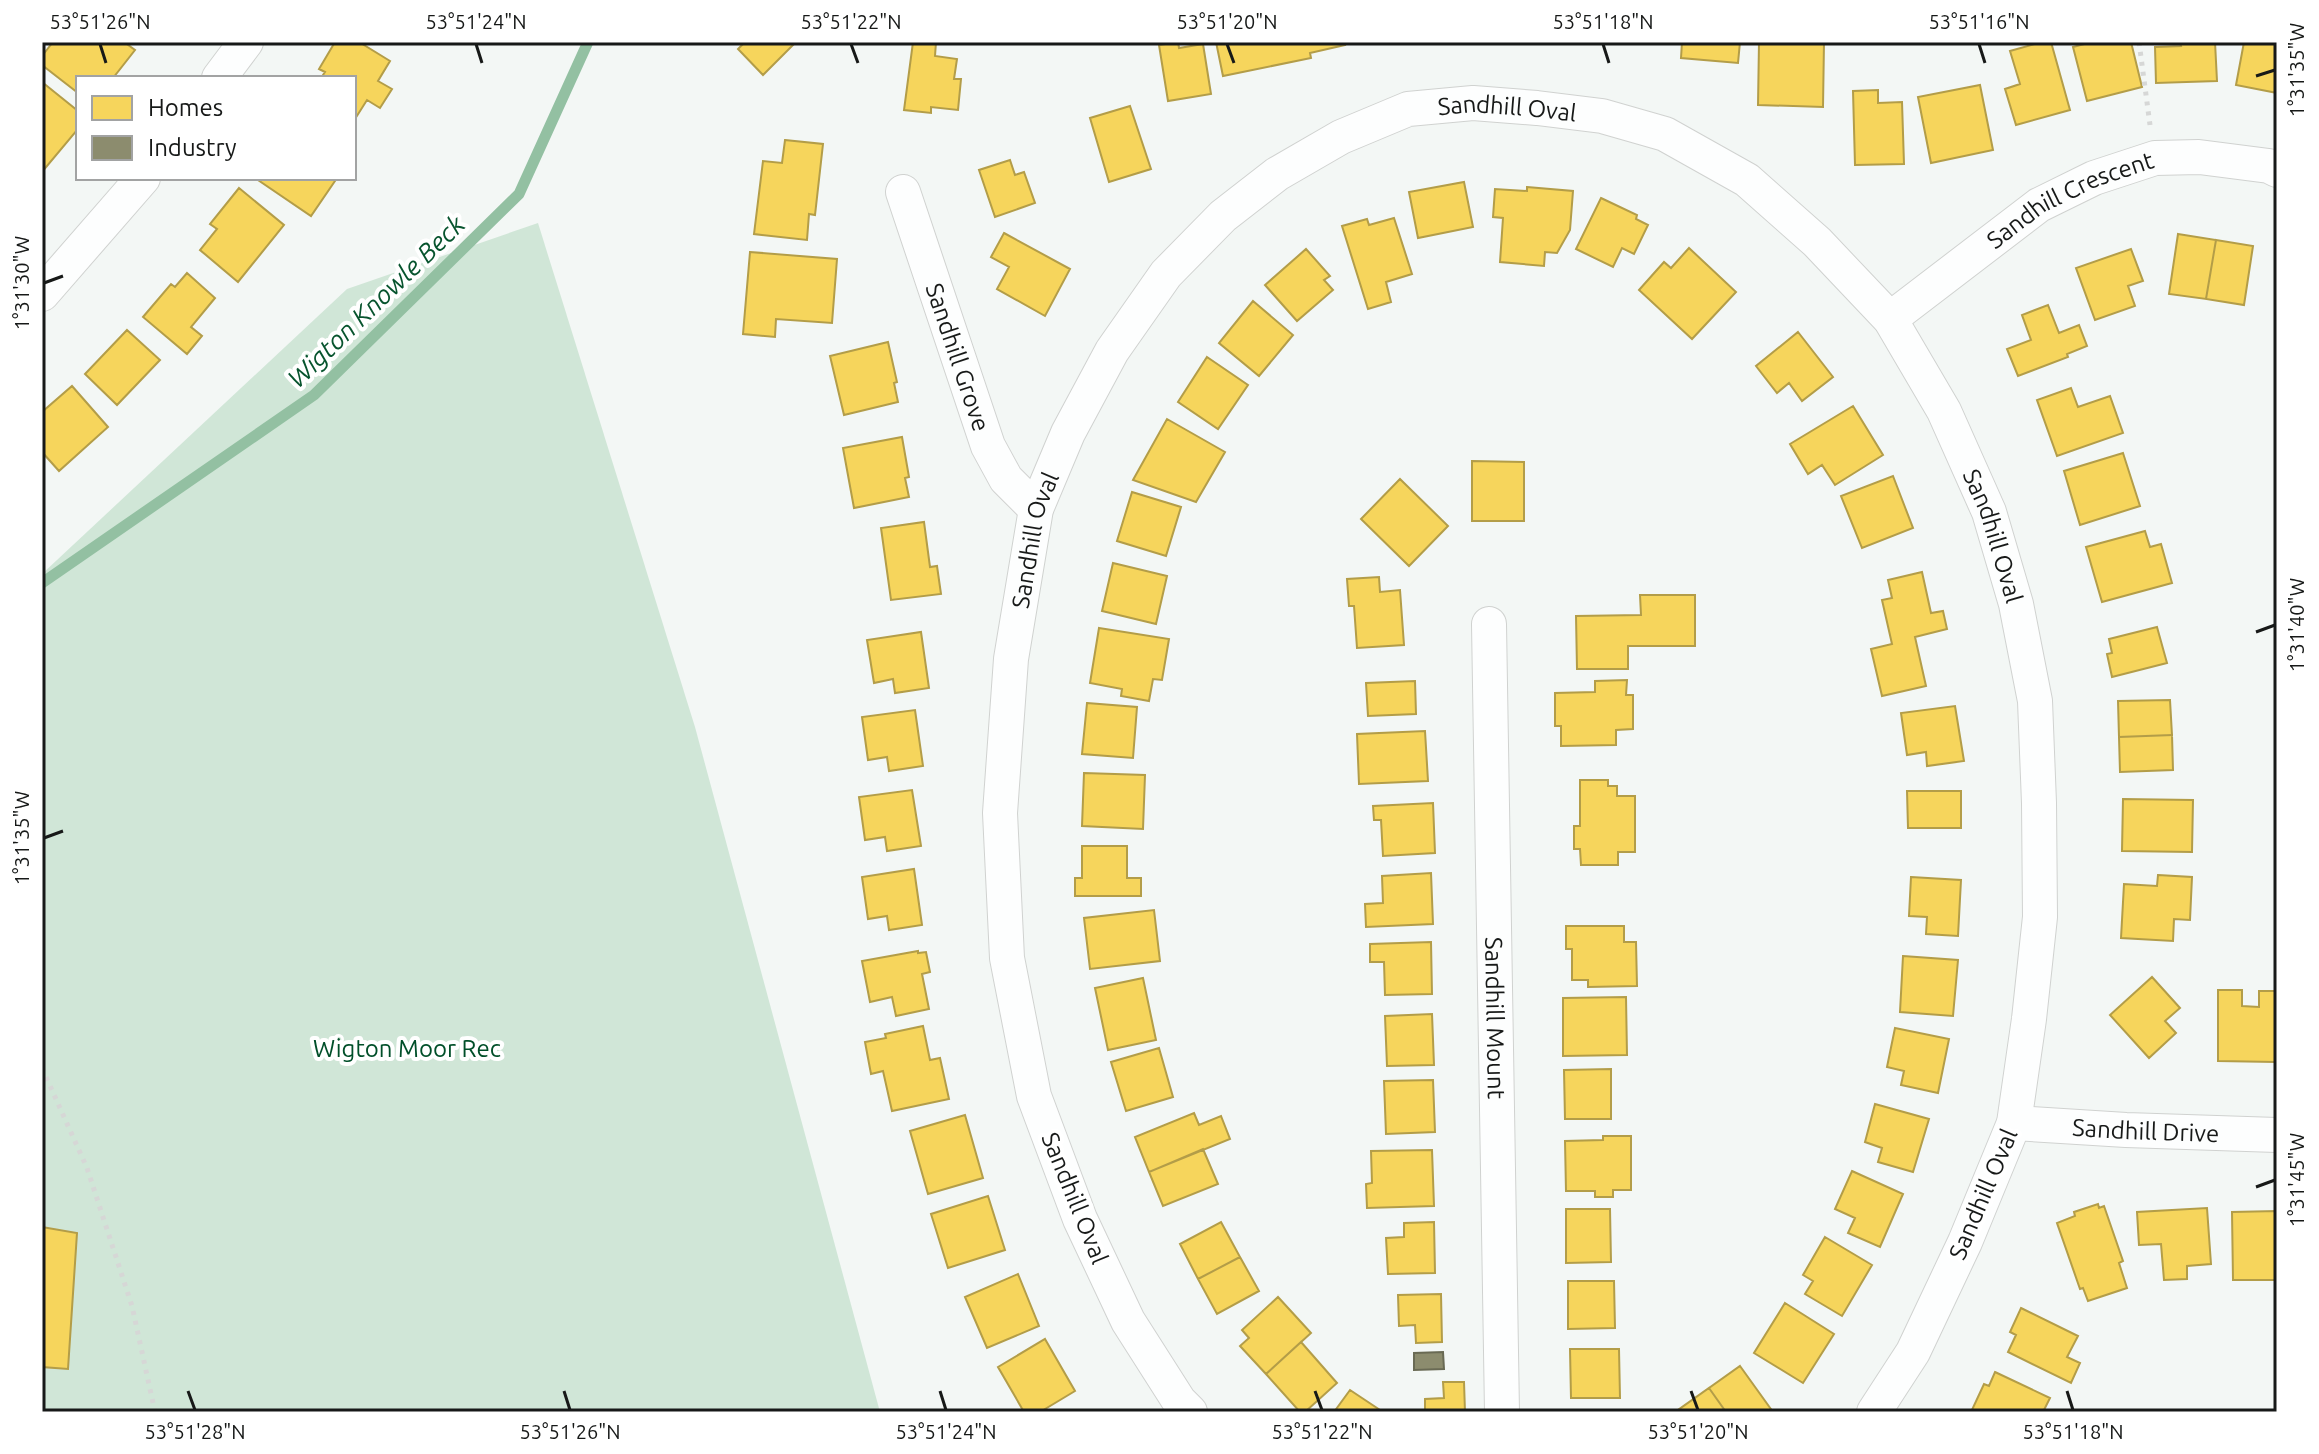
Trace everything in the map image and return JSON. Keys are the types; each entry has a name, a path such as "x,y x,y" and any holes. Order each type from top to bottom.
{"street":[{"path":"220,76 246,42"},
{"name":"Sandhill Oval","path":"1190,1412 1179,1401 1128,1321 1080,1219 1034,1096 1007,958 1000,813 1011,659 1036,509 1068,433 1112,351 1166,274 1223,216 1277,174 1341,137 1408,109 1473,103 1602,116 1665,134 1747,180 1817,242 1890,319 1944,411 1989,512 2016,604 2035,701 2040,917 2029,1019 2014,1123 1965,1242 1913,1352 1874,1412"},
{"name":"Sandhill Crescent","path":"1890,319 2039,205 2094,178 2155,158 2199,157 2269,166 2277,170"},
{"path":"42,294 141,180"},
{"name":"Sandhill Grove","path":"903,192 988,446 1006,479 1036,509"},
{"name":"Sandhill Mount","path":"1489,624 1502,1412"},
{"name":"Sandhill Drive","path":"2014,1123 2277,1135"}],"path":[{"path":"2139,42 2155,158"},
{"path":"42,1068 87,1168 132,1306 155,1412"}],"green space":[{"name":"Wigton Moor Rec","path":"538,223 695,727 880,1412 42,1412 42,574 347,289"}],"building: Homes":[{"path":"53,42 124,42 135,50 115,76 76,76 76,91 42,65 42,56"},
{"path":"335,42 359,42 390,61 378,81 392,89 380,108 367,100 356,117 356,76 322,76 325,72 319,69"},
{"path":"745,42 796,42 763,75 738,49"},
{"path":"913,42 936,42 935,56 957,59 954,79 961,79 958,110 931,107 931,113 904,110"},
{"path":"1178,42 1179,48 1203,44 1211,94 1168,101 1159,45"},
{"path":"1216,42 1344,42 1345,45 1310,53 1311,58 1223,76"},
{"path":"1682,42 1740,42 1738,63 1681,58"},
{"path":"1759,42 1824,42 1823,107 1758,105"},
{"path":"2051,42 2070,110 2016,125 2005,89 2020,84 2010,51"},
{"path":"2092,42 2131,42 2142,87 2087,101 2073,47"},
{"path":"2180,42 2215,42 2217,81 2156,83 2155,47 2181,46"},
{"path":"2244,42 2277,42 2277,93 2236,85"},
{"path":"42,82 76,109 76,131 42,172"},
{"path":"1980,85 1993,150 1931,163 1918,97"},
{"path":"1878,90 1878,103 1902,102 1904,164 1855,165 1853,91"},
{"path":"1130,106 1151,169 1109,182 1090,118"},
{"path":"785,140 823,144 815,215 809,214 807,240 754,234 763,161 782,163"},
{"path":"1010,160 1015,175 1024,172 1035,203 995,217 979,170"},
{"path":"258,180 336,180 311,216"},
{"path":"1464,182 1473,227 1418,238 1409,192"},
{"path":"1527,187 1573,191 1570,230 1557,253 1545,252 1544,266 1500,262 1503,218 1493,217 1495,189 1527,191"},
{"path":"239,188 284,225 238,282 200,250 217,229 210,224"},
{"path":"1601,198 1637,215 1636,219 1648,225 1634,254 1622,248 1613,267 1576,249"},
{"path":"1394,218 1412,274 1386,282 1391,302 1368,309 1342,226 1367,219 1369,225"},
{"path":"1004,233 1070,269 1045,316 997,289 1009,267 991,257"},
{"path":"2178,234 2216,240 2206,299 2169,294"},
{"path":"2216,240 2253,246 2244,305 2206,299"},
{"path":"1689,248 1736,292 1692,339 1639,290 1664,262 1671,268"},
{"path":"1306,249 1330,276 1324,280 1333,290 1297,321 1265,285"},
{"path":"2131,249 2143,281 2128,286 2135,306 2095,320 2076,268"},
{"path":"750,252 837,259 832,323 776,319 775,337 743,334"},
{"path":"187,273 215,298 191,327 202,336 187,354 143,317 171,284 175,287"},
{"path":"1253,301 1293,335 1259,376 1219,343"},
{"path":"2048,305 2059,333 2079,325 2087,346 2067,354 2068,357 2018,376 2007,349 2031,340 2022,315"},
{"path":"127,330 160,360 117,405 85,374"},
{"path":"1798,332 1833,377 1802,401 1789,383 1777,393 1756,366"},
{"path":"888,342 898,402 844,415 830,356"},
{"path":"1207,357 1248,385 1218,429 1178,402"},
{"path":"72,386 108,427 59,471 42,452 42,412"},
{"path":"2071,388 2078,407 2110,396 2123,433 2057,456 2037,400"},
{"path":"1853,406 1883,455 1835,485 1822,465 1808,474 1790,444"},
{"path":"1167,419 1225,452 1196,502 1133,480"},
{"path":"902,437 909,497 854,508 843,448"},
{"path":"2123,453 2140,506 2080,525 2064,471"},
{"path":"1472,461 1524,462 1524,521 1472,521"},
{"path":"1893,476 1913,528 1862,548 1841,496"},
{"path":"1400,479 1448,526 1409,566 1361,519"},
{"path":"1132,492 1181,507 1166,556 1117,541"},
{"path":"924,522 930,567 937,566 941,594 891,600 881,528"},
{"path":"2145,531 2150,547 2161,544 2172,583 2102,602 2086,547"},
{"path":"1113,563 1167,576 1156,624 1102,611"},
{"path":"1922,572 1931,613 1943,611 1947,629 1915,637 1926,686 1882,696 1871,649 1892,644 1882,600 1892,598 1888,580"},
{"path":"1379,577 1380,592 1400,590 1404,645 1357,648 1354,606 1349,606 1347,579"},
{"path":"1640,595 1695,595 1695,646 1628,646 1628,669 1577,669 1576,616 1641,615"},
{"path":"2157,627 2167,663 2112,677 2107,654 2112,653 2109,639"},
{"path":"1099,628 1169,639 1162,680 1153,679 1149,701 1121,696 1122,689 1090,683"},
{"path":"921,632 929,688 895,693 893,679 874,683 867,640"},
{"path":"1627,680 1626,695 1633,695 1633,729 1616,730 1616,745 1561,746 1561,726 1555,726 1555,693 1595,692 1595,681"},
{"path":"1415,681 1416,714 1368,716 1366,683"},
{"path":"2170,700 2172,735 2119,737 2118,701"},
{"path":"1087,703 1137,707 1133,758 1082,754"},
{"path":"1955,706 1964,761 1927,766 1926,752 1907,755 1901,713"},
{"path":"915,710 923,766 889,771 887,757 868,760 862,717"},
{"path":"1425,731 1428,781 1359,784 1357,734"},
{"path":"2172,735 2173,770 2120,772 2119,737"},
{"path":"1084,773 1145,775 1143,829 1082,826"},
{"path":"1580,780 1608,780 1608,786 1617,786 1617,796 1635,796 1635,852 1618,852 1618,865 1581,865 1580,849 1574,849 1574,826 1580,826"},
{"path":"912,790 921,846 887,851 885,837 865,840 859,797"},
{"path":"1907,791 1961,791 1961,828 1908,828"},
{"path":"2123,799 2193,800 2192,852 2122,851"},
{"path":"1433,803 1435,853 1383,856 1381,820 1374,820 1373,806"},
{"path":"1082,846 1127,846 1127,878 1141,878 1141,896 1075,896 1075,878 1082,878"},
{"path":"914,869 922,925 889,930 887,916 868,919 862,877"},
{"path":"1431,873 1433,924 1366,927 1365,904 1383,903 1382,876"},
{"path":"2158,875 2192,877 2190,920 2174,919 2173,941 2121,938 2124,884 2157,886"},
{"path":"1911,877 1961,880 1958,936 1926,934 1927,917 1909,916"},
{"path":"1154,910 1160,961 1090,969 1084,918"},
{"path":"1566,926 1624,926 1624,942 1636,942 1637,986 1588,987 1588,980 1572,980 1572,949 1566,949"},
{"path":"1431,942 1432,994 1385,995 1384,962 1370,962 1370,944"},
{"path":"926,952 930,972 922,974 929,1009 896,1016 892,997 870,1002 862,961"},
{"path":"1903,956 1958,960 1953,1016 1900,1012"},
{"path":"2152,977 2180,1008 2165,1021 2176,1033 2149,1058 2110,1015"},
{"path":"1143,978 1156,1040 1108,1050 1095,988"},
{"path":"2218,990 2242,990 2242,1006 2259,1007 2259,991 2275,991 2275,1062 2218,1061"},
{"path":"1626,997 1627,1055 1563,1056 1563,998"},
{"path":"1432,1014 1434,1065 1387,1066 1385,1016"},
{"path":"923,1026 930,1060 940,1058 949,1099 892,1111 883,1071 871,1074 865,1042"},
{"path":"1895,1028 1949,1039 1938,1093 1901,1085 1904,1071 1887,1067"},
{"path":"1159,1048 1173,1097 1126,1111 1111,1062"},
{"path":"1611,1069 1611,1119 1565,1119 1564,1070"},
{"path":"1433,1080 1435,1132 1386,1134 1384,1081"},
{"path":"1875,1104 1929,1119 1913,1172 1878,1162 1882,1148 1865,1142"},
{"path":"1194,1113 1199,1125 1221,1116 1230,1139 1149,1172 1135,1137"},
{"path":"965,1115 983,1178 928,1194 910,1131"},
{"path":"1603,1136 1631,1136 1631,1190 1613,1190 1613,1197 1595,1197 1595,1191 1566,1191 1565,1141 1603,1140"},
{"path":"1203,1149 1218,1184 1163,1206 1149,1172"},
{"path":"1432,1150 1434,1206 1367,1208 1366,1184 1372,1183 1371,1151"},
{"path":"1852,1171 1903,1194 1880,1247 1848,1233 1855,1218 1835,1209"},
{"path":"988,1196 1005,1250 948,1268 931,1214"},
{"path":"2098,1204 2099,1208 2104,1206 2123,1261 2119,1263 2127,1288 2088,1301 2083,1288 2080,1289 2057,1223 2075,1216 2074,1212"},
{"path":"2207,1208 2211,1264 2187,1266 2187,1279 2164,1280 2161,1244 2139,1245 2137,1212"},
{"path":"1566,1209 1610,1209 1611,1262 1566,1263"},
{"path":"2277,1211 2277,1280 2233,1280 2232,1212"},
{"path":"1221,1222 1240,1257 1198,1279 1180,1244"},
{"path":"1434,1222 1435,1273 1388,1274 1386,1238 1404,1237 1404,1223"},
{"path":"42,1227 77,1233 68,1369 42,1367"},
{"path":"1825,1237 1872,1265 1842,1316 1805,1294 1813,1281 1803,1275"},
{"path":"1240,1257 1259,1291 1217,1314 1198,1279"},
{"path":"1018,1274 1039,1326 987,1348 965,1297"},
{"path":"1568,1281 1614,1281 1615,1328 1568,1329"},
{"path":"1441,1294 1442,1342 1416,1343 1415,1325 1399,1326 1398,1295"},
{"path":"1278,1297 1311,1333 1266,1374 1240,1346 1249,1338 1242,1330"},
{"path":"1785,1303 1834,1334 1803,1383 1754,1353"},
{"path":"2021,1308 2078,1336 2067,1357 2080,1363 2071,1383 2008,1352 2016,1335 2010,1332"},
{"path":"1045,1339 1075,1391 1040,1412 1024,1412 998,1367"},
{"path":"1301,1342 1337,1383 1305,1412 1300,1412 1266,1374"},
{"path":"1570,1349 1619,1349 1620,1398 1571,1398"},
{"path":"1740,1366 1773,1412 1726,1412 1709,1388"},
{"path":"1995,1372 2050,1398 2043,1412 1971,1412 1984,1384 1989,1386"},
{"path":"1443,1382 1464,1382 1465,1412 1425,1412 1425,1399 1444,1398"},
{"path":"1709,1388 1726,1412 1678,1410"},
{"path":"1350,1390 1383,1412 1334,1412"}],"building: Industry":[{"path":"1443,1352 1444,1369 1414,1370 1414,1353"}],"waterway":[{"name":"Wigton Knowle Beck","path":"42,583 314,395 519,194 588,42"}]}
